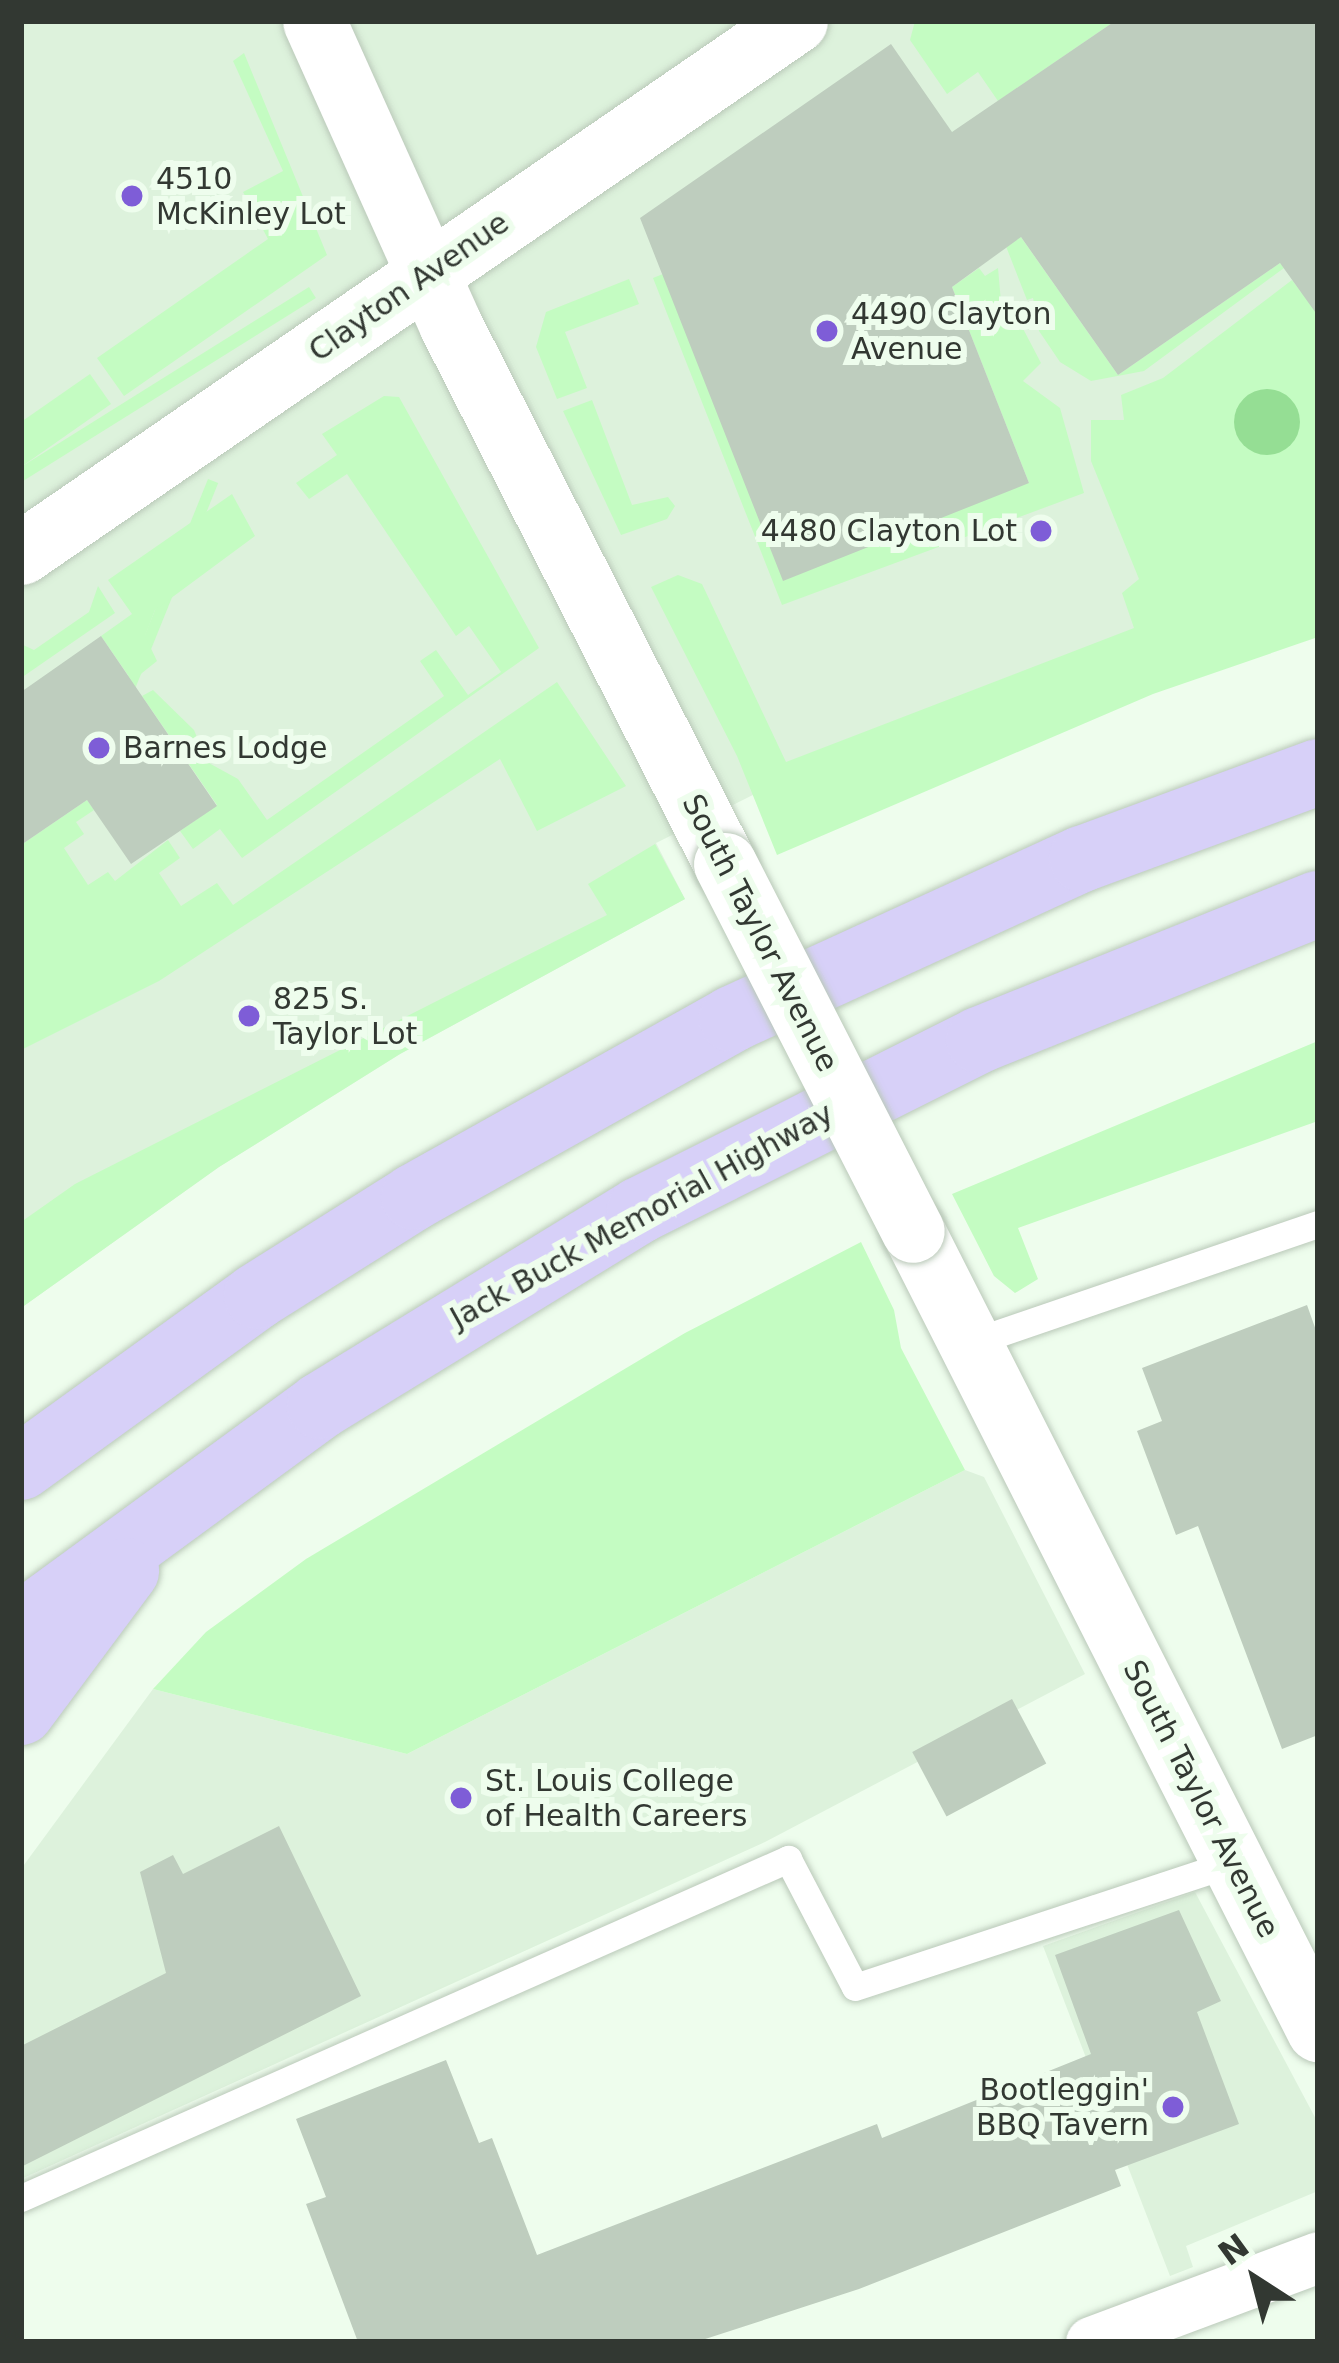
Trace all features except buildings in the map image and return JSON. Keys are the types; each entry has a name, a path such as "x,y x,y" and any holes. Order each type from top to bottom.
{"highway":[{"path":"21,1467 256,1296 636,1070 909,933 1318,772"},
{"name":"Jack Buck Memorial Highway","path":"21,1625 175,1506 481,1303 793,1126 1138,971 1318,904"},
{"path":"21,1712 175,1506"}],"street":[{"name":"South Taylor Avenue","path":"314,21 427,274 1318,2030"},
{"name":"Clayton Avenue","path":"21,554 796,21"},
{"path":"1091,2342 1318,2257"}],"lane":[{"path":"970,1343 1318,1224"},
{"path":"21,2198 788,1859 856,1988 1233,1863"}],"shaded area":[{"path":"21,21 1318,21 1318,570 767,788 656,843 685,899 400,1054 219,1167 21,1308"},
{"path":"915,21 1115,21 998,101 978,72 947,94 910,40"},
{"path":"244,53 327,255 124,396 97,358 268,239 243,192 283,171 233,61"},
{"path":"1011,223 1118,375 1280,263 1284,268 1144,371 1091,381 1060,362 1039,331 1033,298 1027,300 1000,231"},
{"path":"979,268 985,276 998,268 1001,302 1008,300 1041,363 1023,381 1060,408 1084,493 782,605 653,278 663,274 1029,483 952,287"},
{"path":"629,279 639,304 565,332 587,388 557,399 536,347 546,312"},
{"path":"1292,280 1301,292 1318,287 1318,637 1153,694 777,855 737,756 651,587 678,575 702,584 786,762 1134,628 1122,593 1139,579 1091,461 1091,420 1124,420 1121,395 1163,378"},
{"path":"309,287 316,298 21,482 21,467"},
{"path":"90,374 111,404 21,467 21,422"},
{"path":"1267,389 1290,399 1300,422 1290,445 1267,455 1244,445 1234,422 1244,399"},
{"path":"384,396 399,397 539,648 242,858 220,829 193,849 180,831 217,805 142,696 153,690 194,730 207,762 238,779 267,820 444,696 420,661 436,650 468,695 501,672 469,626 456,636 347,474 309,499 296,483 337,455 322,434"},
{"path":"592,400 632,505 668,497 675,506 667,519 621,535 563,411"},
{"path":"208,479 218,483 133,694 123,689"},
{"path":"232,494 255,536 155,610 145,636 157,661 132,681 101,636 132,614 108,580"},
{"path":"98,586 115,613 21,678 21,644 34,650 89,612"},
{"path":"557,682 626,786 537,831 500,759 159,981 21,1050 21,845 87,800 94,810 76,822 84,834 64,848 88,885 108,872 115,881 168,840 180,858 159,873 181,906 217,883 233,905"},
{"path":"655,844 685,899 400,1054 219,1167 21,1308 21,1222 75,1184 607,915 588,884"},
{"path":"1318,1041 1318,1121 1018,1228 1038,1279 1015,1293 994,1276 952,1194"},
{"path":"861,1242 894,1310 901,1348 965,1470 407,1754 153,1689 206,1632 306,1559 685,1333"},
{"name":"St. Louis College of Health Careers","path":"965,1470 984,1477 1085,1674 765,1842 21,2179 21,1869 153,1689 407,1754"},
{"path":"1195,1892 1318,2123 1318,2191 1186,2246 1193,2267 1170,2276 1043,1946"}],"place":[{"name":"4510 McKinley Lot","path":"132,196"},
{"name":"4490 Clayton Avenue","path":"827,331"},
{"name":"4480 Clayton Lot","path":"1041,531"},
{"name":"Barnes Lodge","path":"99,748"},
{"name":"825 S. Taylor Lot","path":"249,1016"},
{"name":"St. Louis College of Health Careers","path":"461,1798"},
{"name":"Bootleggin' BBQ Tavern","path":"1173,2107"}]}
